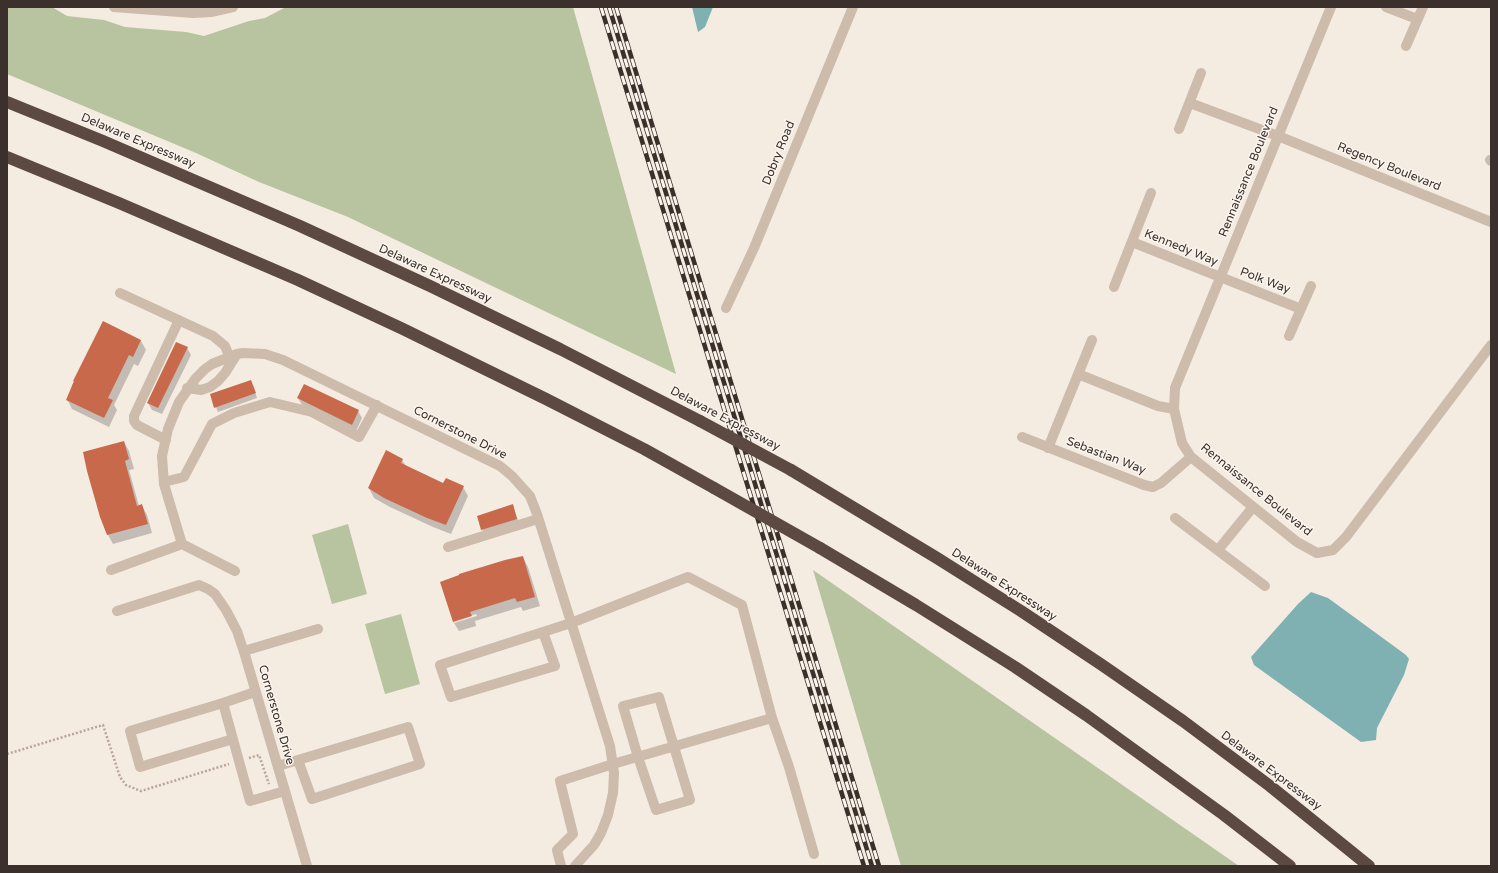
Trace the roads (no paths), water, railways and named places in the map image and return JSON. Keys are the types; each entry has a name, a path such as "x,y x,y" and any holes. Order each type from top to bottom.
{"highway":[{"name":"Delaware Expressway","path":"7,102 103,141 307,229 430,286 560,349 791,470 944,562 1102,665 1183,721 1270,786 1369,866"},
{"path":"7,157 120,203 298,280 403,329 644,449 820,548 1015,667 1086,715 1218,810 1290,866"}],"street":[{"path":"114,7 193,13 212,12 233,7"},
{"name":"Dobry Road","path":"726,308 754,248 853,7"},
{"name":"Rennaissance Boulevard","path":"1331,7 1175,388 1174,409 1182,443 1191,457 1298,542 1317,554 1333,550 1346,537 1491,345"},
{"path":"1386,7 1417,19"},
{"path":"1406,46 1422,7"},
{"path":"1179,129 1202,72"},
{"name":"Regency Boulevard","path":"1190,103 1278,136 1491,222"},
{"path":"1114,287 1151,193"},
{"name":"Kennedy Way","path":"1132,242 1220,278"},
{"name":"Polk Way","path":"1220,278 1301,309"},
{"path":"1289,336 1311,286"},
{"path":"120,293 213,336 233,355 225,373 210,387 201,390 187,388"},
{"path":"166,440 137,425 134,421 134,416 179,320"},
{"name":"Sebastian Way","path":"1048,448 1092,340"},
{"name":"Cornerstone Drive","path":"182,544 167,498 164,482 162,462 168,430 179,402 187,388 205,369 233,355 243,353 265,354 283,360 500,466 512,476 530,496 610,746 614,773 613,793 608,815 601,833 594,845 575,866"},
{"path":"1078,374 1158,406 1174,409"},
{"path":"164,482 184,477 212,424 234,413 270,402 276,403 312,412 360,438 377,405"},
{"name":"Sebastian Way","path":"1022,437 1144,486 1153,487 1161,483 1191,457"},
{"path":"1218,550 1253,506"},
{"path":"1175,518 1265,586"},
{"path":"448,547 538,519"},
{"path":"110,570 182,544 235,571"},
{"path":"544,632 555,666 450,697 440,665 571,623 688,577 742,606 772,718 789,767 814,854"},
{"name":"Cornerstone Drive","path":"117,611 198,585 215,594 226,610 237,631 244,651 308,866"},
{"path":"244,651 318,629"},
{"path":"233,739 140,767 130,731 255,692"},
{"path":"659,697 690,800 656,810 638,757 623,706 659,697"},
{"path":"223,703 250,801 285,791"},
{"path":"561,866 557,850 573,834 560,781 772,718"},
{"path":"278,766 408,726 420,764 312,799 298,760"}],"water":[{"path":"692,7 713,7 705,27 698,32"},
{"path":"1311,592 1328,598 1406,655 1409,659 1404,675 1377,728 1376,740 1361,742 1254,665 1251,657 1298,604"}],"railway":[{"path":"601,7 864,866"},
{"path":"609,7 872,866"},
{"path":"616,7 879,866"}]}
